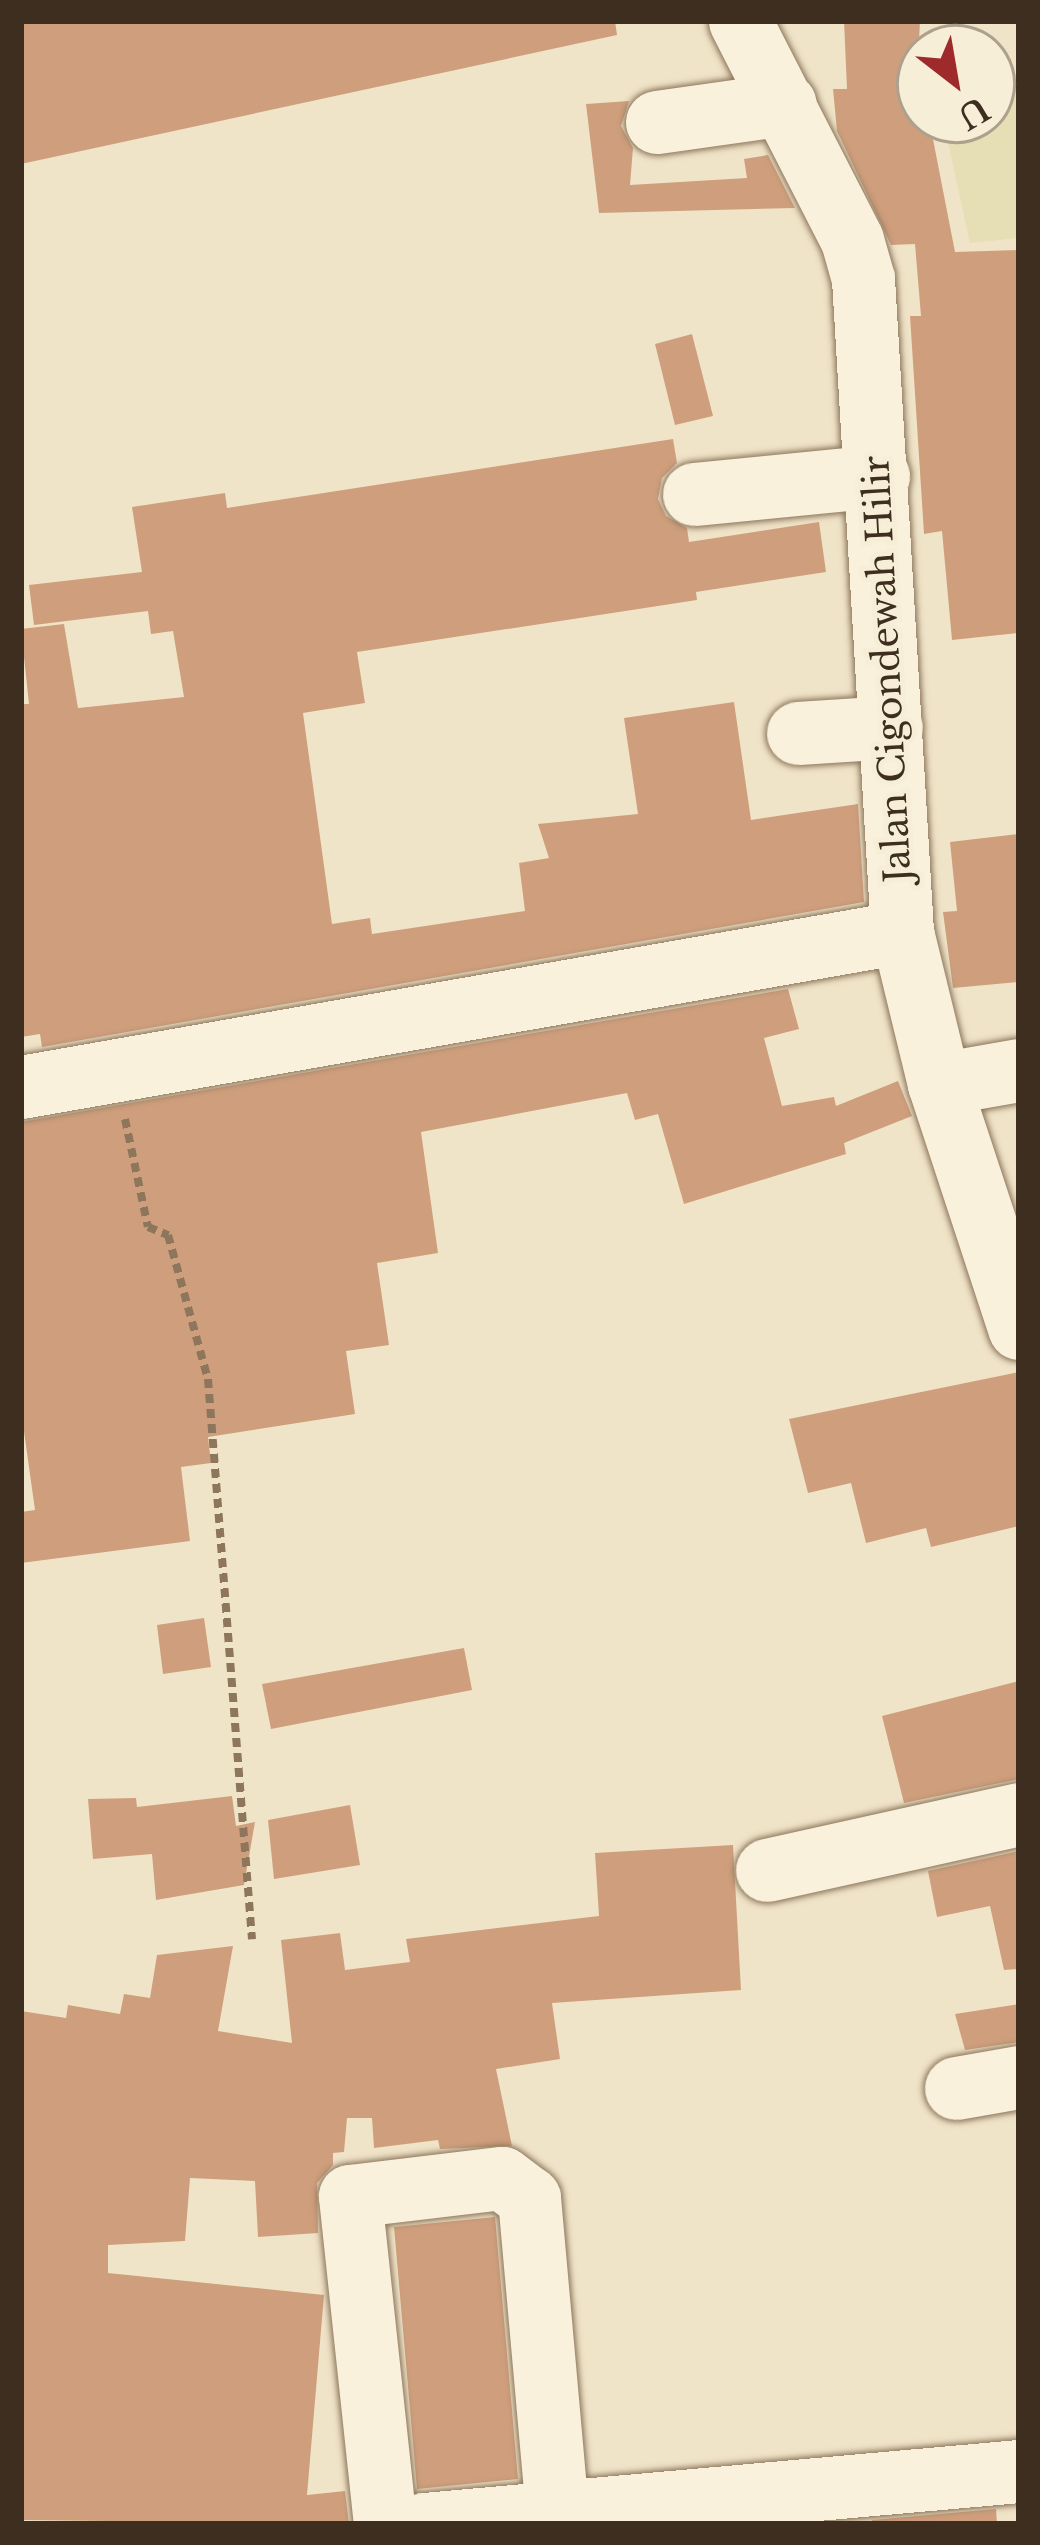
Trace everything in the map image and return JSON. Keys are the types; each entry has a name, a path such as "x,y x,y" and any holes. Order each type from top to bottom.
{"street":[{"name":"Jalan Cigondewah Hilir","path":"740,21 852,240 862,280 878,476 902,932 939,1084 1019,1328"},
{"path":"656,122 784,104"},
{"path":"694,494 878,476"},
{"path":"799,733 891,727"},
{"path":"21,1088 902,932"},
{"path":"939,1084 1019,1070"},
{"path":"767,1870 1019,1814"},
{"path":"956,2089 1019,2077"},
{"path":"385,2524 350,2196 502,2179 529,2198 537,2516"},
{"path":"424,2524 1019,2471"}],"path":[{"path":"114,1071 148,1227 167,1235 208,1378 252,1939"}],"shaded area":[{"path":"1016,81 1019,238 970,243 948,144 1016,144"}],"building":[{"path":"21,21 615,21 617,35 21,164"},
{"path":"844,21 920,21 896,24 896,144 934,144 955,252 1019,250 1019,633 952,640 942,531 924,534 910,316 921,316 915,244 891,245 837,131 833,89 847,89"},
{"path":"629,101 621,126 633,148 630,185 747,178 744,159 768,155 795,208 599,213 586,104"},
{"path":"692,334 713,416 675,425 655,344"},
{"path":"673,439 677,463 662,478 658,499 666,516 687,528 689,542 819,522 826,572 696,592 697,600 357,652 365,703 303,713 332,924 370,918 372,934 525,911 519,863 549,858 538,824 638,814 624,718 734,702 751,820 858,804 864,902 42,1047 40,1034 21,1037 21,704 29,704 21,629 64,624 78,708 184,697 173,631 151,634 148,611 34,625 29,585 142,572 132,507 225,493 227,508"},
{"path":"1019,834 1019,982 953,988 943,912 957,911 950,842"},
{"path":"788,989 799,1029 764,1038 782,1106 834,1097 836,1106 898,1081 912,1116 844,1143 846,1154 684,1204 658,1114 635,1120 627,1093 421,1132 438,1253 377,1263 389,1345 346,1351 355,1414 208,1437 211,1463 181,1467 190,1541 21,1563 21,1512 35,1510 21,1410 21,1122"},
{"path":"1019,1372 1019,1526 931,1547 926,1528 866,1543 851,1483 808,1493 789,1419"},
{"path":"204,1618 211,1667 163,1674 157,1625"},
{"path":"464,1648 472,1690 271,1729 262,1684"},
{"path":"1019,1681 1019,1779 904,1803 882,1716"},
{"path":"232,1796 236,1826 255,1822 244,1885 156,1900 152,1854 93,1859 88,1799 136,1798 137,1807"},
{"path":"350,1805 360,1865 274,1879 268,1820"},
{"path":"733,1845 741,1990 552,2003 560,2059 496,2069 512,2146 440,2149 438,2140 374,2148 372,2118 347,2118 344,2152 333,2153 333,2165 317,2183 318,2233 258,2237 255,2181 190,2178 185,2241 108,2245 108,2273 324,2295 307,2495 345,2491 349,2524 21,2520 21,2011 66,2018 68,2005 120,2014 124,1994 150,1998 157,1955 233,1946 218,2031 292,2043 281,1940 340,1933 345,1970 410,1962 406,1939 599,1916 595,1853"},
{"path":"1019,1851 1019,1969 1004,1970 990,1906 937,1917 928,1871"},
{"path":"1019,2004 1019,2042 965,2050 955,2014"},
{"path":"495,2217 518,2479 417,2489 394,2227"},
{"path":"996,2509 997,2524 872,2524 872,2520"}]}
